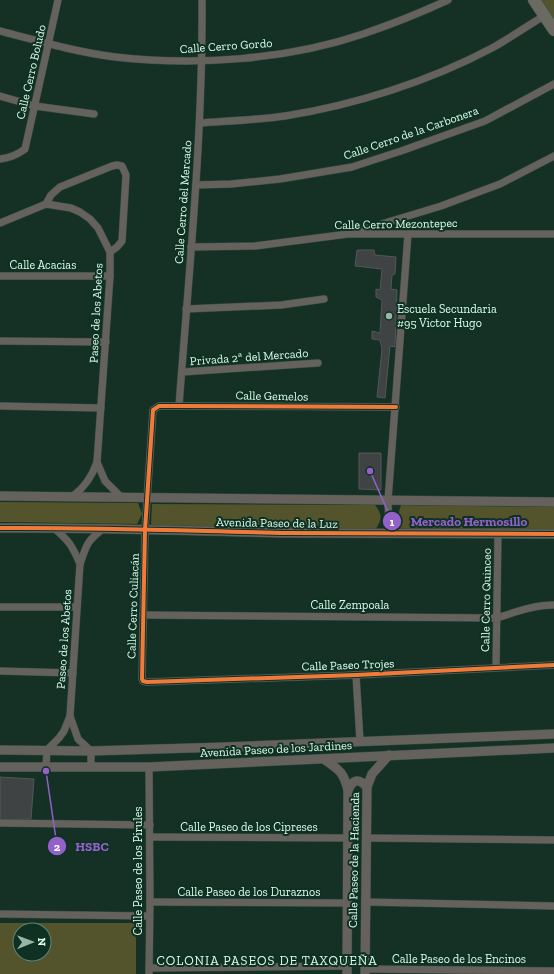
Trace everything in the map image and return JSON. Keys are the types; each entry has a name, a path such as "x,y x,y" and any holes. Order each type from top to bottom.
{"main road":[{"path":"534,0 554,30"}],"street":[{"name":"Calle Cerro Boludo","path":"0,159 9,158 24,149 58,0"},
{"name":"Calle Cerro del Mercado","path":"179,406 200,123 203,60 202,0"},
{"name":"Calle Cerro Gordo","path":"0,31 48,45 114,56 161,60 203,60 270,55 313,47 362,35 413,16 448,0"},
{"path":"200,123 284,116 333,107 383,92 448,69 493,47 544,16"},
{"name":"Calle Cerro de la Carbonera","path":"196,185 231,184 280,179 352,167 485,121 554,84"},
{"path":"0,96 35,106 94,114"},
{"path":"348,234 441,206 500,184 554,156"},
{"path":"0,223 46,204 51,195 60,187 112,166 122,166 126,175 122,241 110,252"},
{"name":"Paseo de los Abetos","path":"46,204 71,208 90,219 98,228 110,252 106,342 97,462 89,480 81,490 73,496"},
{"name":"Calle Cerro Mezontepec","path":"191,247 255,246 348,234 554,234"},
{"path":"389,534 388,500 408,234"},
{"name":"Calle Acacias","path":"0,276 110,276"},
{"path":"186,308 281,305 324,299"},
{"path":"0,341 106,342"},
{"name":"Privada 2ª del Mercado","path":"182,372 318,363"},
{"path":"0,406 101,408"},
{"name":"Calle Gemelos","path":"147,497 152,413 153,410 159,406 396,407"},
{"name":"Paseo de los Abetos","path":"97,462 105,481 121,497"},
{"name":"Avenida Paseo de la Luz","path":"0,496 554,502"},
{"name":"Calle Cerro Culiacán","path":"143,681 143,615 147,497"},
{"name":"Avenida Paseo de la Luz","path":"0,528 104,528 389,534 554,534"},
{"name":"Paseo de los Abetos","path":"54,528 72,545 80,564"},
{"name":"Paseo de los Abetos","path":"47,750 64,731 70,716 80,564 89,540 104,528"},
{"name":"Calle Cerro Quinceo","path":"496,667 498,533"},
{"name":"Calle Zempoala","path":"143,615 497,618 524,609 543,605 554,605"},
{"path":"0,607 77,607"},
{"name":"Calle Paseo Trojes","path":"143,681 356,675 554,665"},
{"path":"0,671 73,673"},
{"path":"356,675 360,741"},
{"name":"Paseo de los Abetos","path":"70,716 78,739 91,751"},
{"name":"Avenida Paseo de los Jardines","path":"0,750 91,751 554,734"},
{"path":"483,737 483,752"},
{"path":"448,738 448,753"},
{"path":"257,746 257,763"},
{"path":"225,747 225,764"},
{"name":"Avenida Paseo de los Jardines","path":"0,767 149,767 554,748"},
{"path":"46,767 47,750"},
{"path":"91,751 91,767"},
{"name":"Calle Paseo de la Hacienda","path":"365,972 367,787 372,774 389,755"},
{"name":"Calle Paseo de la Hacienda","path":"324,759 344,775 348,790 349,838 347,970"},
{"name":"Calle Paseo de los Pirules","path":"149,767 149,971"},
{"path":"348,790 351,783 354,781 360,781 367,787"},
{"path":"0,823 150,825"},
{"name":"Calle Paseo de los Cipreses","path":"150,837 349,838"},
{"path":"367,838 554,840"},
{"name":"Calle Paseo de los Duraznos","path":"150,902 348,903"},
{"path":"365,902 554,906"},
{"path":"0,914 149,916"},
{"path":"348,918 365,918"},
{"path":"149,971 347,970"},
{"name":"Calle Paseo de los Encinos","path":"365,972 554,971"}],"green space":[{"path":"537,0 554,0 554,25"},
{"path":"0,502 138,503 142,514 137,524 0,522"},
{"path":"152,504 375,505 380,515 380,521 374,531 151,525"},
{"path":"401,505 554,507 554,532 401,530 397,518"},
{"path":"0,923 12,923 12,962 52,962 52,923 136,923 136,974 0,974"}],"building":[{"name":"Escuela Secundaria #95 Victor Hugo","path":"357,250 374,250 375,255 396,257 395,274 392,275 391,289 397,290 395,347 390,346 385,398 377,397 382,349 380,340 372,339 372,331 380,333 382,300 376,297 376,289 380,290 382,269 355,266"},
{"path":"359,453 381,453 381,490 359,489"},
{"path":"0,777 34,779 31,819 0,820"}],"cycle path":[{"path":"396,407 159,406 153,410 145,530 143,681 356,675 554,665"},
{"path":"0,528 288,533 554,534"}],"place":[{"name":"Escuela Secundaria #95 Victor Hugo","path":"389,316"},
{"name":"Mercado Hermosillo","path":"370,471"},
{"name":"HSBC","path":"46,771"}],"district":[{"name":"COLONIA PASEOS DE TAXQUEÑA","path":"267,960"}]}
